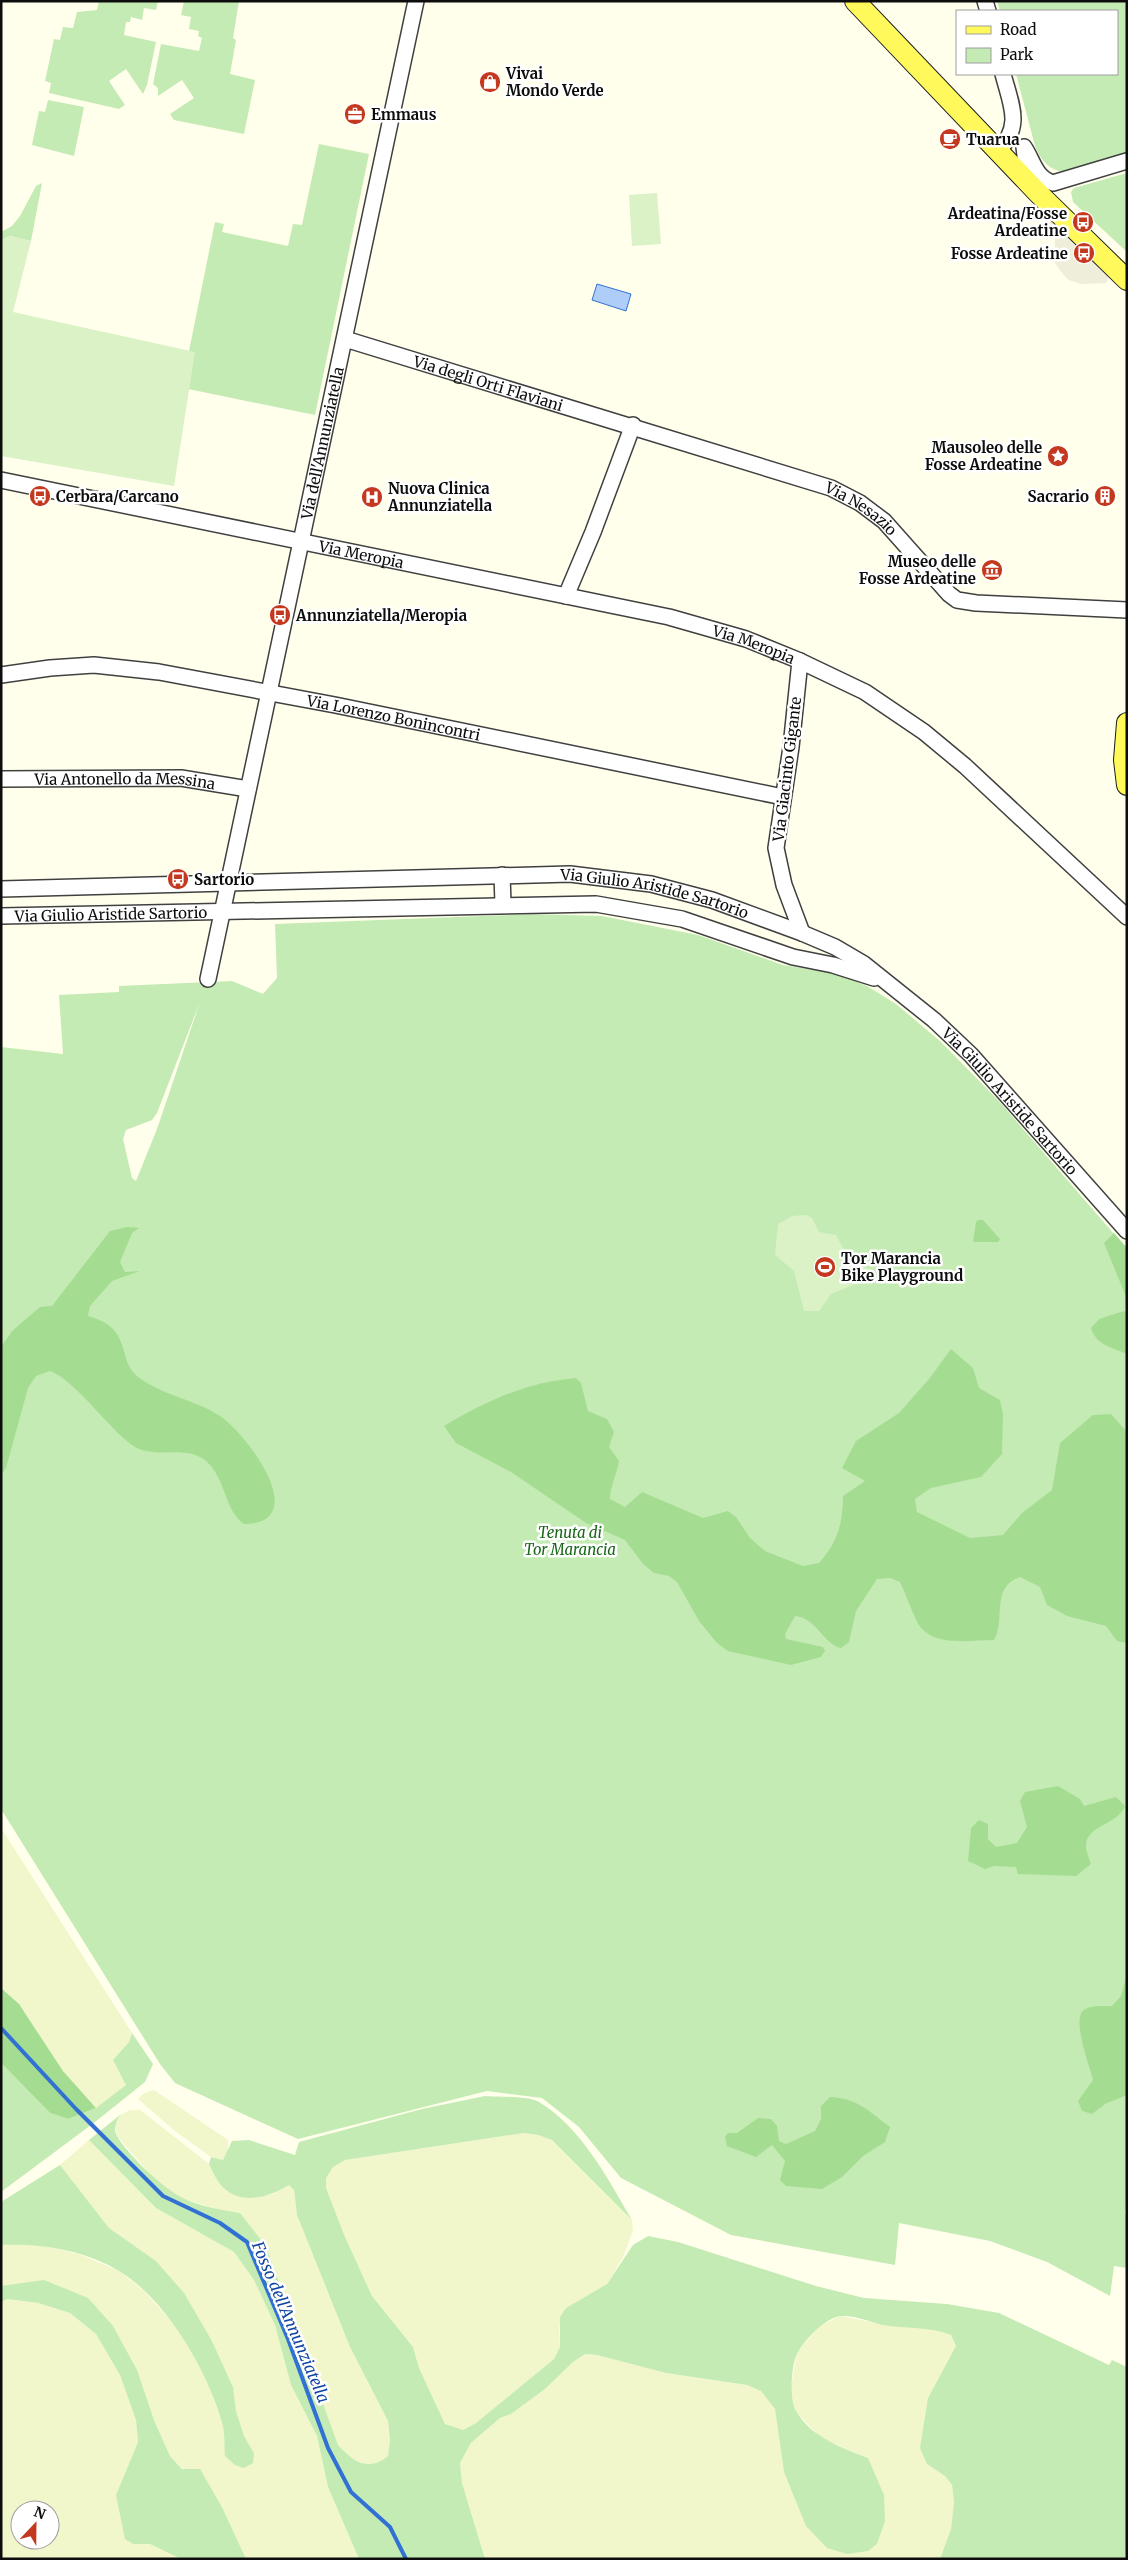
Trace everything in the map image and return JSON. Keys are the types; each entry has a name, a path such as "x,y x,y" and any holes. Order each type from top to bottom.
{"main road":[{"path":"855,1 998,152 1122,272"},
{"path":"1127,723 1124,760 1127,785"}],"street":[{"name":"Via dell'Annunziatella","path":"229,882 345,339 411,2"},
{"path":"998,152 1009,139 1014,127 1003,75"},
{"path":"1021,175 1026,164 1024,147 1038,174 1046,181 1053,183 1127,161"},
{"name":"Via degli Orti Flaviani","path":"345,339 633,425"},
{"path":"566,596 593,532 633,425"},
{"name":"Via Nesazio","path":"633,425 840,492 860,502 884,521 943,589 957,600 976,603 1127,610"},
{"name":"Via Meropia","path":"1,480 300,543 566,596 714,629 800,661 865,692 924,732 965,766 1127,917"},
{"name":"Via Giacinto Gigante","path":"800,661 791,747 777,836 778,860 789,902 802,933"},
{"name":"Via Lorenzo Bonincontri","path":"1,675 50,668 105,666 159,672 783,797"},
{"name":"Via Antonello da Messina","path":"1,779 181,778 248,790"},
{"path":"502,875 503,904"},
{"name":"Via Giulio Aristide Sartorio","path":"1,890 229,882 502,875 578,875 651,884 712,900 802,933 847,954 934,1020 971,1055 1127,1231"},
{"name":"Via Giulio Aristide Sartorio","path":"222,911 229,882"},
{"name":"Via Giulio Aristide Sartorio","path":"1,916 575,903 642,911 700,924 793,957 833,965 885,981"},
{"path":"208,978 222,911"},
{"path":"793,957 802,933"}],"green space":[{"path":"99,1 158,1 156,10 144,8 142,20 131,17 130,22 126,22 124,35 156,42 147,85 143,94 126,69 109,81 125,105 119,109 49,93 51,83 45,81 54,39 60,40 63,27 73,28 77,12 97,10"},
{"path":"184,1 239,1 233,38 236,40 230,74 255,80 244,134 174,120 170,114 194,98 182,80 158,96 158,88 153,84 161,44 199,51 202,38 198,36 199,31 189,29 191,17 181,15"},
{"path":"997,1 1127,1 1127,152 1072,170 1059,171 1047,165 1035,146 1016,75 1118,75 1118,10 1000,10"},
{"path":"48,100 84,107 74,156 32,145 39,111 45,112"},
{"path":"319,144 369,154 315,415 188,389 189,351 215,222 224,224 222,232 288,246 293,224 302,225"},
{"path":"1127,173 1127,252 1073,202 1071,192 1074,188"},
{"path":"42,183 31,241 10,236 1,240 1,232 12,226 20,216 36,186"},
{"path":"657,193 661,244 632,246 629,195"},
{"path":"10,236 31,241 13,312 195,352 174,486 1,456 1,240"},
{"name":"Tenuta di Tor Marancia","path":"533,914 602,916 698,935 783,965 833,973 867,986 896,1004 940,1041 999,1101 1127,1249 1127,2201 1125,2213 1127,2213 1127,2268 1114,2266 1110,2296 1047,2262 990,2241 899,2223 895,2265 731,2235 621,2178 579,2127 542,2098 487,2091 298,2139 175,2083 160,2064 1,1809 1,1372 12,1331 1,1346 1,1047 63,1054 59,995 119,992 119,986 232,981 263,994 277,978 275,924","holes":["200,1002 157,1129 136,1181 132,1178 123,1139 126,1130 152,1120 157,1113"]},
{"name":"Tor Marancia Bike Playground","path":"806,1215 812,1218 819,1232 836,1235 851,1263 872,1270 873,1277 831,1294 819,1311 804,1311 794,1271 775,1255 778,1224 792,1216"},
{"path":"983,1220 1000,1239 998,1242 973,1242 976,1222"},
{"path":"127,1227 139,1228 132,1233 120,1262 125,1272 140,1271 112,1281 90,1306 88,1316 103,1322 113,1329 119,1337 133,1372 141,1379 160,1390 201,1406 220,1416 245,1440 268,1476 274,1494 273,1509 264,1520 244,1524 238,1518 229,1504 215,1472 202,1458 192,1454 151,1452 141,1450 132,1445 70,1384 50,1371 36,1376 28,1388 6,1468 1,1475 1,1346 12,1331 40,1307 52,1306 110,1231"},
{"path":"1114,1233 1127,1248 1127,1299 1104,1243"},
{"path":"1124,1311 1127,1315 1127,1354 1100,1342 1093,1334 1091,1328 1099,1319"},
{"path":"951,1349 973,1368 979,1388 1000,1400 1003,1414 1002,1454 981,1477 931,1488 915,1499 917,1512 970,1538 1003,1535 1022,1513 1052,1490 1060,1443 1093,1415 1111,1414 1127,1432 1127,1643 1117,1641 1106,1626 1067,1616 1047,1605 1040,1587 1020,1577 1005,1588 1000,1605 999,1624 994,1640 951,1641 941,1639 931,1636 923,1630 917,1622 900,1582 890,1578 877,1579 856,1611 849,1642 841,1648 830,1642 809,1621 795,1616 785,1634 786,1639 823,1647 825,1651 821,1657 791,1665 728,1651 717,1643 699,1621 677,1582 669,1576 654,1573 643,1564 625,1540 586,1523 511,1472 456,1443 444,1426 507,1394 558,1380 576,1378 581,1383 588,1411 607,1419 614,1432 609,1447 619,1461 610,1499 625,1507 642,1492 703,1518 728,1511 736,1517 750,1538 765,1551 803,1566 819,1563 825,1556 838,1532 842,1515 843,1496 865,1481 842,1468 856,1441 899,1413 929,1379"},
{"path":"1058,1786 1080,1799 1084,1806 1116,1797 1125,1806 1117,1817 1097,1829 1088,1838 1086,1847 1091,1864 1076,1876 1018,1874 1016,1867 994,1866 985,1869 968,1861 971,1828 979,1820 988,1824 988,1839 996,1847 1017,1843 1027,1827 1020,1801 1025,1792"},
{"path":"1,1828 132,2033 129,2042 113,2060 127,2085 96,2108 63,2071 19,2004 1,1988"},
{"path":"1127,1974 1127,2095 1105,2104 1092,2114 1082,2111 1078,2101 1093,2080 1080,2031 1081,2014 1085,2009 1091,2007 1112,2006 1121,1996"},
{"path":"1,1988 19,2004 63,2071 96,2108 68,2119 50,2113 1,2063"},
{"path":"132,2033 153,2064 145,2082 1,2192 1,2063 50,2113 68,2119 96,2108 126,2085 113,2060 129,2042"},
{"path":"154,2090 228,2140 228,2154 223,2160 211,2157 175,2131 138,2099 144,2093"},
{"path":"485,2096 534,2100 554,2113 568,2125 592,2155 632,2220 552,2140 538,2135 524,2133 345,2160 333,2167 326,2178 326,2188 345,2237 372,2296 413,2347 419,2368 445,2424 463,2430 476,2423 554,2359 560,2347 560,2317 566,2308 607,2284 633,2245 648,2236 678,2242 816,2286 864,2298 947,2304 999,2313 1109,2365 1112,2360 1127,2367 1127,2559 940,2559 951,2529 954,2502 952,2485 945,2476 927,2464 920,2448 928,2398 956,2346 951,2335 943,2332 883,2325 842,2316 829,2320 811,2335 798,2352 792,2373 792,2399 796,2411 810,2428 819,2435 868,2458 884,2495 885,2521 877,2544 868,2551 847,2554 827,2548 806,2526 784,2472 775,2409 761,2391 747,2385 666,2373 597,2355 585,2354 573,2362 545,2389 511,2414 500,2418 471,2443 460,2463 462,2483 485,2559 359,2559 328,2487 317,2436 291,2385 275,2325 254,2280 234,2252 156,2208 89,2140 120,2115 115,2131 117,2136 137,2161 173,2193 195,2203 240,2213 266,2246 338,2445 355,2460 368,2464 381,2461 388,2456 390,2440 388,2421 350,2347 297,2215 294,2190 289,2185 274,2193 258,2197 250,2198 233,2195 216,2178 209,2164 211,2157 223,2160 232,2141 249,2140 295,2155 299,2142 422,2109"},
{"path":"830,2097 855,2103 890,2127 885,2142 863,2156 842,2177 822,2189 786,2186 780,2180 785,2161 772,2145 756,2157 727,2146 725,2137 728,2133 737,2133 758,2118 771,2119 777,2126 779,2141 786,2144 815,2131 821,2119 821,2106"},
{"path":"130,2110 140,2110 209,2164 226,2191 247,2198 273,2194 289,2185 294,2190 297,2215 350,2347 388,2421 390,2440 388,2456 378,2464 364,2464 349,2457 338,2445 266,2246 240,2213 223,2211 181,2198 156,2181 117,2136 115,2124 120,2115"},
{"path":"524,2133 552,2140 632,2220 633,2231 623,2257 607,2284 566,2308 559,2328 560,2347 554,2359 476,2423 463,2430 456,2429 445,2424 419,2368 413,2347 372,2296 345,2237 326,2188 326,2178 333,2167 345,2160"},
{"path":"89,2140 156,2208 234,2252 254,2280 275,2325 291,2385 317,2436 328,2487 359,2559 246,2559 223,2509 170,2456 113,2326 1,2286 1,2245 30,2243 79,2254 119,2271 143,2290 174,2324 204,2371 224,2427 225,2456 254,2453 244,2436 236,2411 233,2387 212,2341 200,2321 156,2261 109,2228 60,2165"},
{"path":"60,2165 109,2228 156,2261 184,2293 212,2341 233,2387 236,2411 244,2436 254,2453 253,2463 244,2468 235,2465 225,2456 223,2426 208,2384 197,2361 169,2319 154,2300 137,2284 106,2264 77,2253 31,2245 1,2245 1,2202"},
{"path":"44,2280 88,2298 113,2326 137,2370 154,2420 170,2456 182,2469 200,2469 223,2509 246,2559 181,2559 150,2544 133,2544 125,2539 116,2495 138,2442 136,2420 120,2375 96,2334 70,2313 38,2303 7,2299 1,2302 1,2286"},
{"path":"6,2299 38,2303 70,2313 96,2334 120,2375 136,2420 138,2442 116,2495 133,2544 150,2544 181,2559 1,2559 1,2302"},
{"path":"841,2316 886,2325 937,2329 951,2335 956,2347 928,2398 927,2464 945,2476 952,2485 954,2502 951,2529 940,2559 485,2559 462,2483 460,2463 471,2443 500,2418 511,2414 545,2389 573,2362 585,2354 597,2355 666,2373 747,2385 761,2391 775,2409 784,2472 868,2458 821,2438 797,2413 793,2405 791,2386 797,2353 819,2326"}],"shaded area":[{"path":"1052,207 1113,267 1106,283 1081,284 1069,280 1062,273 1055,263 1055,237 1045,217"}],"water":[{"path":"597,284 631,294 626,311 592,300"}],"waterway":[{"name":"Fosso dell'Annunziatella","path":"1,2028 76,2109 163,2196 220,2223 247,2242 288,2339 328,2448 351,2492 390,2527 406,2559"}],"place":[{"name":"Vivai Mondo Verde","path":"490,82"},
{"name":"Emmaus","path":"355,114"},
{"name":"Tuarua","path":"950,139"},
{"name":"Ardeatina/Fosse Ardeatine","path":"1083,222"},
{"name":"Fosse Ardeatine","path":"1084,253"},
{"name":"Mausoleo delle Fosse Ardeatine","path":"1058,456"},
{"name":"Cerbara/Carcano","path":"40,496"},
{"name":"Sacrario","path":"1105,496"},
{"name":"Nuova Clinica Annunziatella","path":"372,497"},
{"name":"Museo delle Fosse Ardeatine","path":"992,570"},
{"name":"Annunziatella/Meropia","path":"280,615"},
{"name":"Sartorio","path":"178,879"},
{"name":"Tor Marancia Bike Playground","path":"825,1267"}]}
